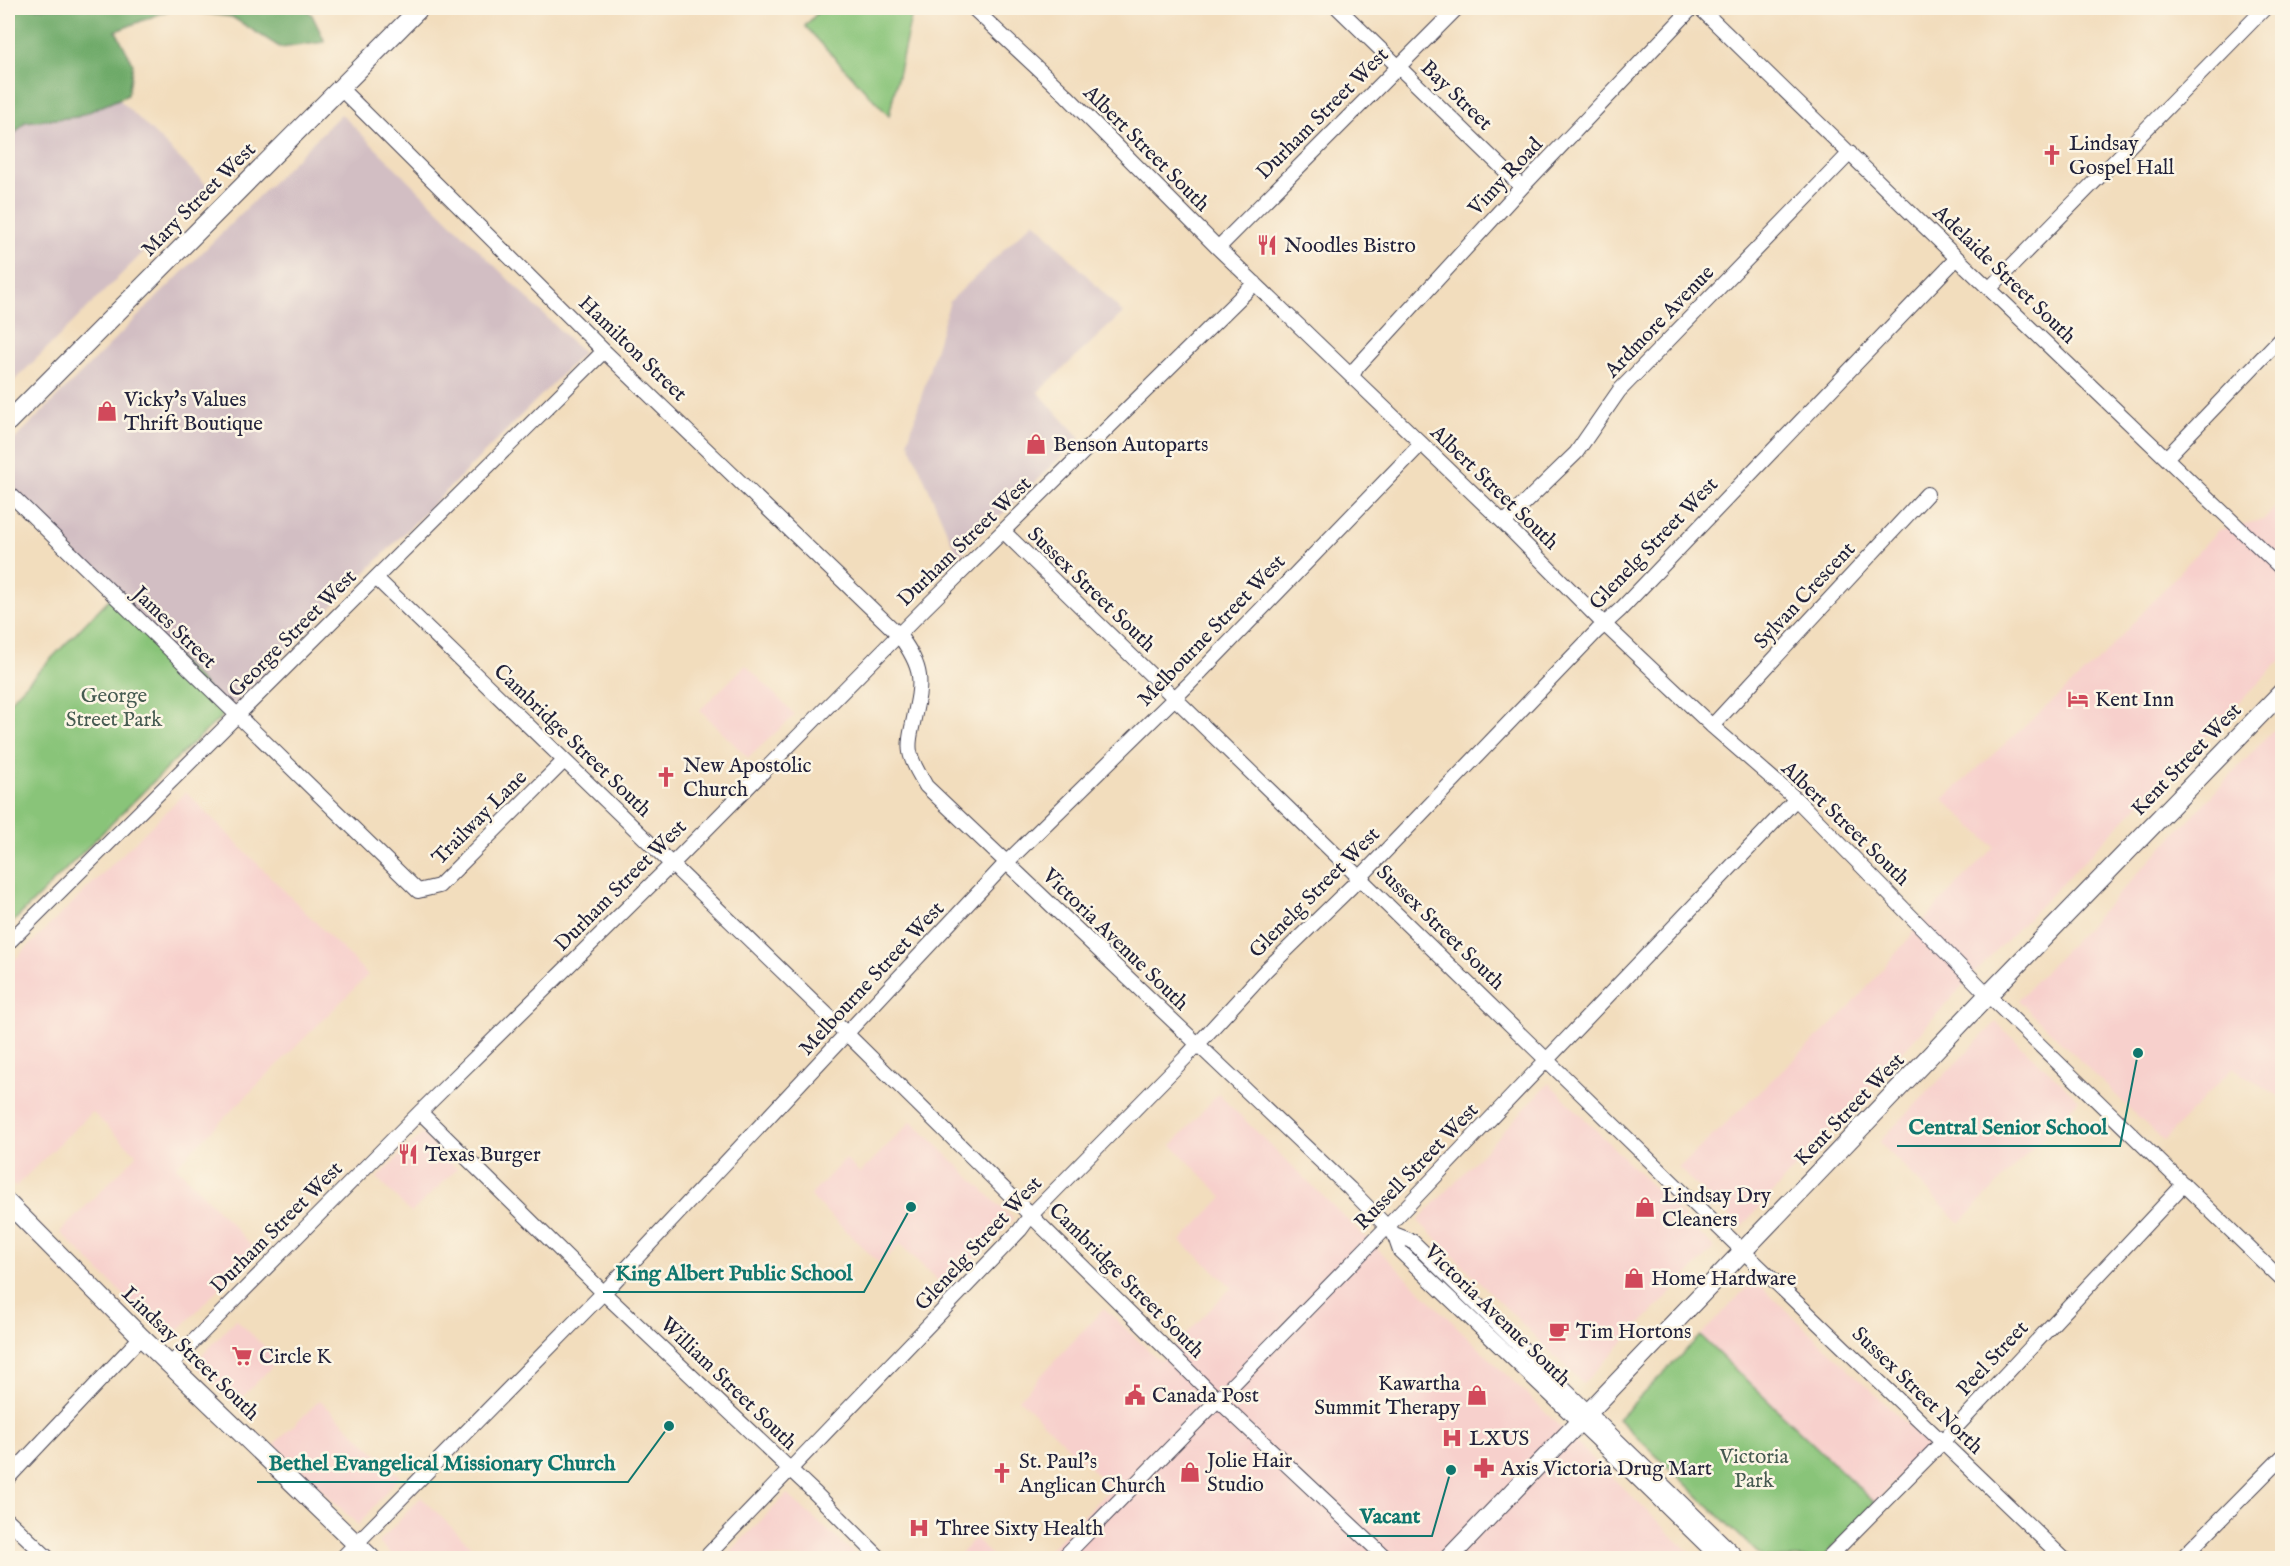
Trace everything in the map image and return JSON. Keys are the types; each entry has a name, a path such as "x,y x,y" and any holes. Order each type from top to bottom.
{"main road":[{"name":"Mary Street West","path":"8,422 420,8"},
{"name":"Kent Street West","path":"1449,1558 1988,995 2283,692"},
{"name":"Lindsay Street South","path":"8,1203 141,1337 371,1558"}],"street":[{"name":"Albert Street South","path":"973,8 1067,96 1218,248 1504,523 1604,624 1712,726 1796,799 1988,995 2283,1280"},
{"name":"Bay Street","path":"1338,8 1522,187"},
{"name":"Durham Street West","path":"1218,248 1457,8"},
{"name":"Vimy Road","path":"1352,376 1358,366 1522,187 1692,8"},
{"name":"Adelaide Street South","path":"1700,8 1957,258 2283,569"},
{"path":"1990,288 2265,8"},
{"name":"Hamilton Street","path":"340,88 604,351 898,635"},
{"name":"Ardmore Avenue","path":"1504,523 1576,453 1619,391 1850,153"},
{"name":"Glenelg Street West","path":"705,1558 1020,1230 1031,1215 1197,1046 1266,970 1360,878 1957,258"},
{"name":"Durham Street West","path":"170,1365 898,635 1255,283"},
{"path":"2166,458 2283,337"},
{"name":"George Street West","path":"8,943 604,351"},
{"name":"Melbourne Street West","path":"342,1558 603,1292 848,1035 1007,862 1174,698 1420,444"},
{"name":"James Street","path":"8,492 237,718 246,724 418,891"},
{"name":"Sylvan Crescent","path":"1712,726 1927,494"},
{"name":"Sussex Street South","path":"1004,532 1744,1252"},
{"name":"Cambridge Street South","path":"376,578 848,1035 1218,1400 1386,1558"},
{"name":"Victoria Avenue South","path":"898,635 915,660 920,678 909,740 913,762 926,786 1350,1189 1390,1230 1412,1241 1584,1417"},
{"name":"Trailway Lane","path":"418,891 439,886 564,761"},
{"name":"Russell Street West","path":"1063,1558 1390,1230 1547,1059 1796,799"},
{"name":"William Street South","path":"420,1112 603,1292 880,1558"},
{"name":"Peel Street","path":"1828,1558 1942,1442 2184,1184"},
{"name":"Sussex Street North","path":"1744,1252 2063,1558"},
{"path":"8,1478 141,1337"},
{"path":"1584,1417 1719,1558"},
{"path":"1584,1417 1738,1558"},
{"path":"2182,1558 2283,1457"},
{"path":"8,1520 48,1558"}],"shaded area":[{"path":"8,53 82,63 209,187 8,387"},
{"path":"341,114 583,353 229,710 114,594 8,482 8,446"},
{"path":"1034,221 1123,313 1038,392 1080,438 958,557 908,441 950,301"},
{"path":"2282,501 2282,659 1983,964 1741,1227 1678,1168 1850,1007 1939,903 1994,847 1943,799 2102,657 2218,530 2263,520"},
{"path":"746,665 795,715 748,758 700,710"},
{"path":"2282,721 2282,1098 2233,1068 2163,1141 2018,1000"},
{"path":"186,792 368,975 176,1166 256,1250 169,1340 60,1232 137,1155 92,1112 15,1187 8,1180 8,966"},
{"path":"1996,1022 2079,1100 1960,1223 1879,1142"},
{"path":"1549,1083 1714,1248 1583,1384 1418,1221"},
{"path":"1218,1094 1695,1558 1041,1558 1111,1488 1019,1399 1104,1308 1160,1361 1232,1287 1181,1241 1223,1197 1172,1145"},
{"path":"912,1121 1013,1219 945,1288 900,1244 880,1264 810,1196 845,1159 860,1173"},
{"path":"422,1134 457,1169 411,1213 377,1178"},
{"path":"1754,1280 1929,1445 1875,1503 1700,1336"},
{"path":"236,1319 278,1360 235,1405 194,1364"},
{"path":"320,1400 400,1476 358,1525 274,1444"},
{"path":"787,1494 859,1558 724,1558"},
{"path":"421,1497 483,1558 395,1558 379,1542"},
{"path":"975,1538 994,1558 956,1558"}],"green space":[{"path":"8,8 305,8 312,15 325,42 281,48 232,17 172,9 116,31 133,64 128,95 77,117 25,122 8,141"},
{"path":"822,8 913,8 889,116 805,26"},
{"name":"George Street Park","path":"114,594 229,710 180,755 8,927 8,703"},
{"name":"Victoria Park","path":"1700,1336 1875,1503 1822,1558 1763,1558 1618,1419"}],"place":[{"name":"Lindsay Gospel Hall","path":"2052,155"},
{"name":"Noodles Bistro","path":"1267,245"},
{"name":"Vicky's Values Thrift Boutique","path":"107,411"},
{"name":"Benson Autoparts","path":"1036,444"},
{"name":"Kent Inn","path":"2078,699"},
{"name":"New Apostolic Church","path":"666,777"},
{"name":"Central Senior School","path":"2138,1053"},
{"name":"Texas Burger","path":"408,1154"},
{"name":"King Albert Public School","path":"911,1207"},
{"name":"Lindsay Dry Cleaners","path":"1645,1207"},
{"name":"Home Hardware","path":"1634,1278"},
{"name":"Tim Hortons","path":"1559,1331"},
{"name":"Circle K","path":"242,1356"},
{"name":"Canada Post","path":"1135,1395"},
{"name":"Kawartha Summit Therapy","path":"1477,1395"},
{"name":"Bethel Evangelical Missionary Church","path":"669,1426"},
{"name":"LXUS","path":"1452,1438"},
{"name":"Axis Victoria Drug Mart","path":"1484,1468"},
{"name":"Vacant","path":"1451,1470"},
{"name":"Jolie Hair Studio","path":"1190,1472"},
{"name":"St. Paul’s Anglican Church","path":"1002,1473"},
{"name":"Three Sixty Health","path":"919,1528"}]}
